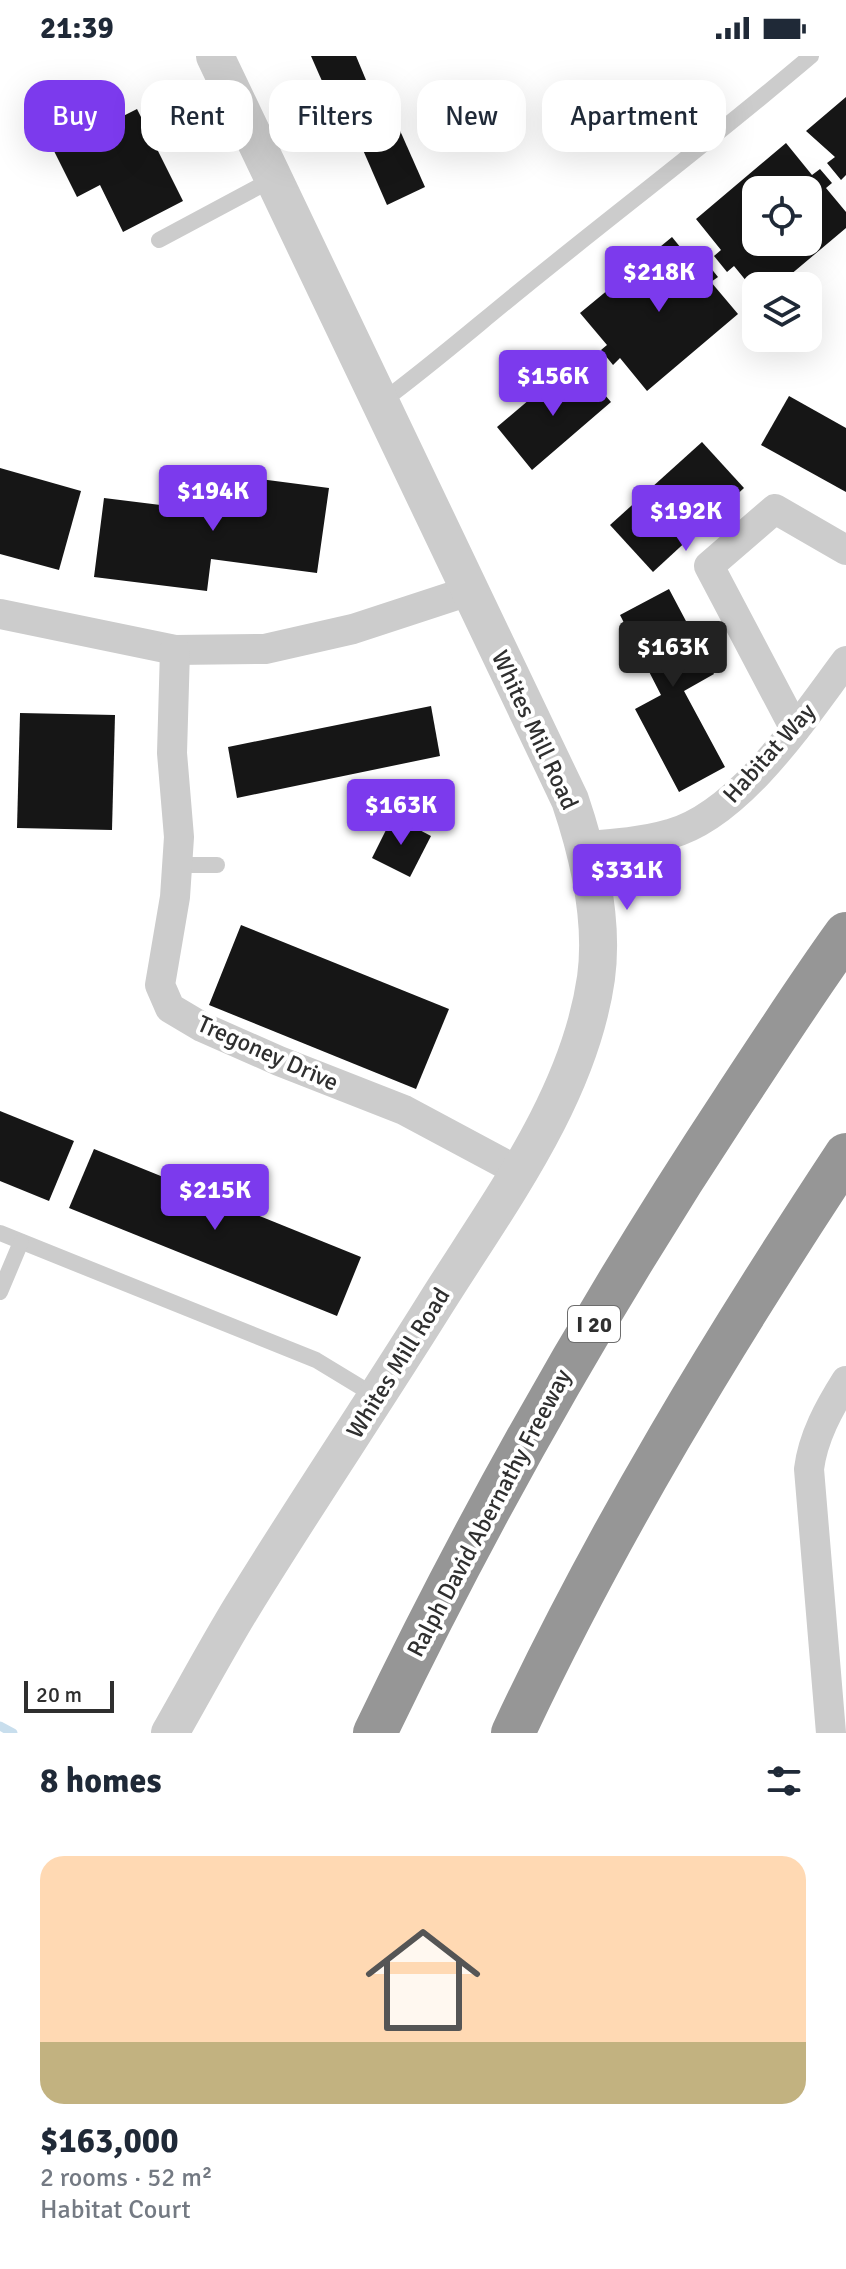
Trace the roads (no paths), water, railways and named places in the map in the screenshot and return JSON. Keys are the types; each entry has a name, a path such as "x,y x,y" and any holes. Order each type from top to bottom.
{"highway":[{"name":"Ralph David Abernathy Freeway","path":"375,1733 474,1536 570,1362 692,1165 846,934"},
{"path":"513,1733 595,1570 684,1412 772,1266 846,1155"}],"street":[{"name":"Whites Mill Road","path":"170,1733 241,1608 518,1171 561,1094 584,1035 596,977 598,930 585,846 570,800 215,56"},
{"path":"795,729 709,566 775,509 846,550"},
{"path":"0,614 175,650 265,649 353,629 469,591"},
{"name":"Tregoney Drive","path":"175,650 172,753 179,837 171,926 160,985 170,1008 202,1027 279,1061 404,1110 518,1171"},
{"name":"Habitat Way","path":"585,846 672,834 706,817 739,792 795,729 846,661"},
{"path":"831,1733 809,1469 811,1449 846,1381"}],"lane":[{"path":"380,403 725,129 811,56"},
{"path":"159,240 273,179"},
{"path":"177,865 217,865"},
{"path":"0,1233 316,1360 377,1397"},
{"path":"0,1292 21,1242"}],"waterway":[{"path":"0,1726 13,1733"}]}
